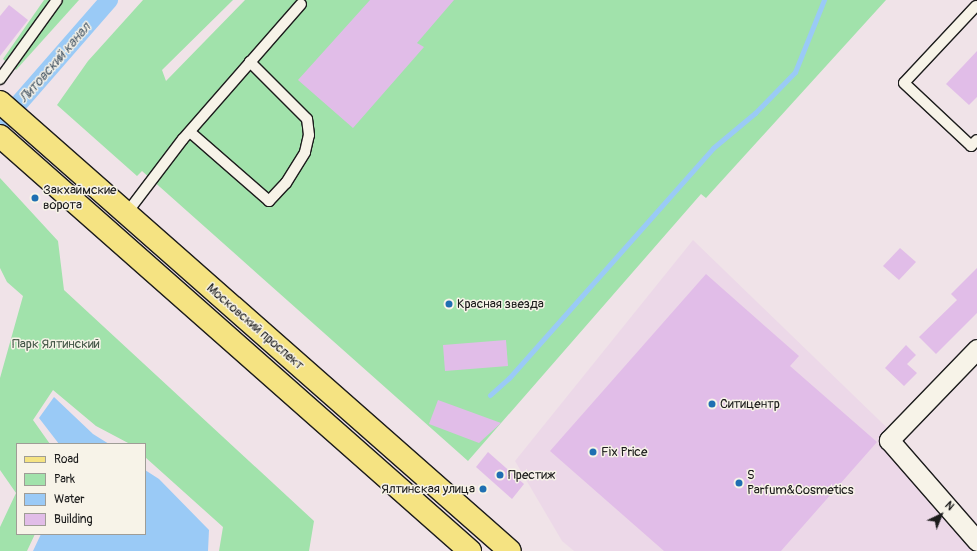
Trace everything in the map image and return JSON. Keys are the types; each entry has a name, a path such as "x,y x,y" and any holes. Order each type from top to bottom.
{"main road":[{"name":"Московский проспект","path":"1,104 510,551"},
{"name":"Московский проспект","path":"2,138 470,551"}],"street":[{"path":"977,349 889,440 977,541"}],"lane":[{"path":"0,79 57,0"},
{"path":"126,214 190,132 301,4"},
{"path":"976,6 904,83 971,146 977,140"},
{"path":"190,132 269,201 286,183 305,152 309,136 307,119 250,62"}],"shaded area":[{"name":"Ситицентр","path":"693,240 910,450 977,523 977,551 574,551 562,541 515,461"}],"green space":[{"path":"44,0 79,0 16,70 3,59"},
{"name":"Красная звезда","path":"143,0 233,0 162,70 166,81 245,0 886,0 706,198 701,194 468,461 142,171 137,176 57,105 88,61"},
{"name":"Парк Ялтинский","path":"0,178 58,241 64,290 314,521 309,551 219,551 223,527 146,458 146,443 128,443 96,426 53,390 33,420 49,443 16,443 16,493 0,470 0,378 23,296 7,282 0,268"},
{"name":"Парк Ялтинский","path":"16,493 16,535 35,535 27,551 0,551 0,527"}],"water":[{"path":"54,397 93,434 107,443 58,443 39,418"},
{"path":"146,471 159,479 209,530 208,551 33,551 41,535 146,535"}],"building":[{"path":"370,0 454,0 417,43 424,47 353,128 298,80"},
{"path":"9,5 28,20 0,56 0,16"},
{"path":"977,51 977,97 969,105 946,84"},
{"path":"900,248 916,262 899,280 883,266"},
{"path":"977,268 977,313 936,354 919,337 957,300 951,294"},
{"name":"Ситицентр","path":"706,274 799,356 790,366 877,442 781,551 664,551 550,451"},
{"path":"506,340 508,366 445,371 443,345"},
{"path":"906,345 916,355 907,364 917,373 904,386 885,368"},
{"path":"438,400 501,423 479,443 429,424"},
{"name":"Престиж","path":"488,452 524,484 512,499 476,467"}],"waterway":[{"name":"Литовский канал","path":"0,125 109,0"},
{"path":"490,395 509,378 713,148 755,113 795,72 824,0"}],"place":[{"name":"Закхаймские ворота","path":"35,198"},
{"name":"Красная звезда","path":"449,304"},
{"name":"Ситицентр","path":"712,404"},
{"name":"Fix Price","path":"593,452"},
{"name":"Престиж","path":"500,475"},
{"name":"S Parfum&Cosmetics","path":"739,483"},
{"name":"Ялтинская улица","path":"483,489"}]}
